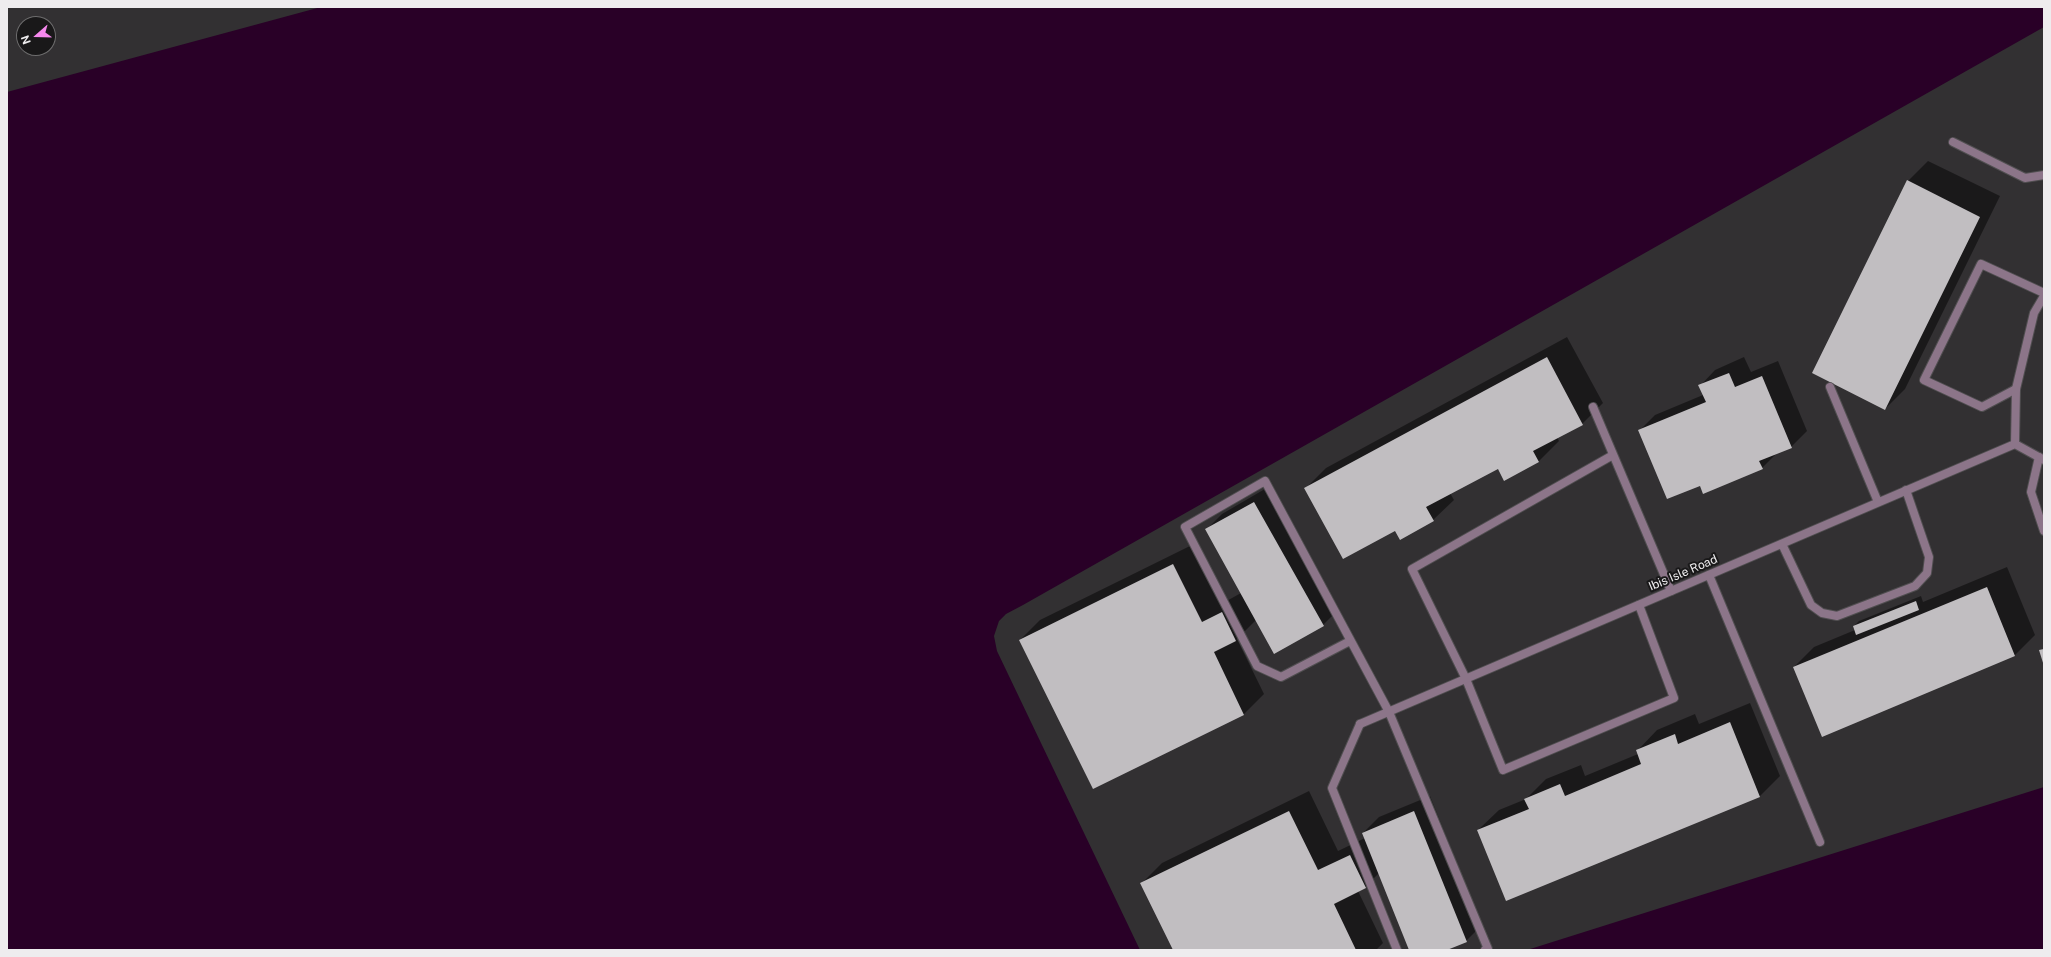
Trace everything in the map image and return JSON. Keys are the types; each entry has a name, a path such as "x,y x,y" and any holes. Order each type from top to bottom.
{"street":[{"path":"1953,142 2025,178 2044,175"},
{"path":"2016,389 1982,407 1924,380 1981,264 2044,295 2034,313 2016,389 2015,444 2041,458 2031,492 2044,531"},
{"path":"1830,387 1878,502"},
{"path":"1594,407 1671,591"},
{"name":"Ibis Isle Road","path":"1397,950 1332,788 1360,724 2015,444"},
{"path":"1614,454 1412,570 1466,679 1503,770 1674,698 1639,605"},
{"path":"1350,641 1281,677 1257,666 1185,527 1265,481 1389,712 1488,949 1485,950"},
{"path":"1782,544 1811,605 1822,614 1837,616 1915,586 1927,573 1929,557 1906,490"},
{"path":"1709,575 1820,842"}],"shaded area":[{"path":"321,7 2044,7 2044,27 1006,614 999,621 994,636 997,651 1140,950 7,950 7,92"},
{"path":"2044,787 2044,950 1527,950"}],"building":[{"path":"1907,180 1980,217 1885,410 1812,373"},
{"path":"1547,357 1583,425 1533,451 1539,462 1504,481 1498,469 1426,507 1434,521 1400,540 1395,531 1343,559 1304,488"},
{"path":"1729,373 1735,387 1762,376 1792,448 1759,461 1763,469 1703,494 1700,486 1667,499 1638,430 1706,402 1698,385"},
{"path":"1254,502 1324,626 1274,654 1205,529"},
{"path":"1173,564 1202,622 1222,612 1236,641 1214,652 1244,715 1093,789 1019,640"},
{"path":"1987,587 2015,656 1822,737 1793,667"},
{"path":"1916,601 1919,610 1856,635 1853,626"},
{"path":"2044,649 2044,666 2039,650"},
{"path":"1730,722 1760,797 1506,901 1477,830 1529,809 1524,799 1560,784 1565,796 1641,764 1636,750 1675,734 1678,744"},
{"path":"1289,811 1318,870 1350,855 1366,888 1334,904 1356,950 1173,950 1140,883"},
{"path":"1414,811 1467,942 1447,950 1409,950 1362,833"}]}
